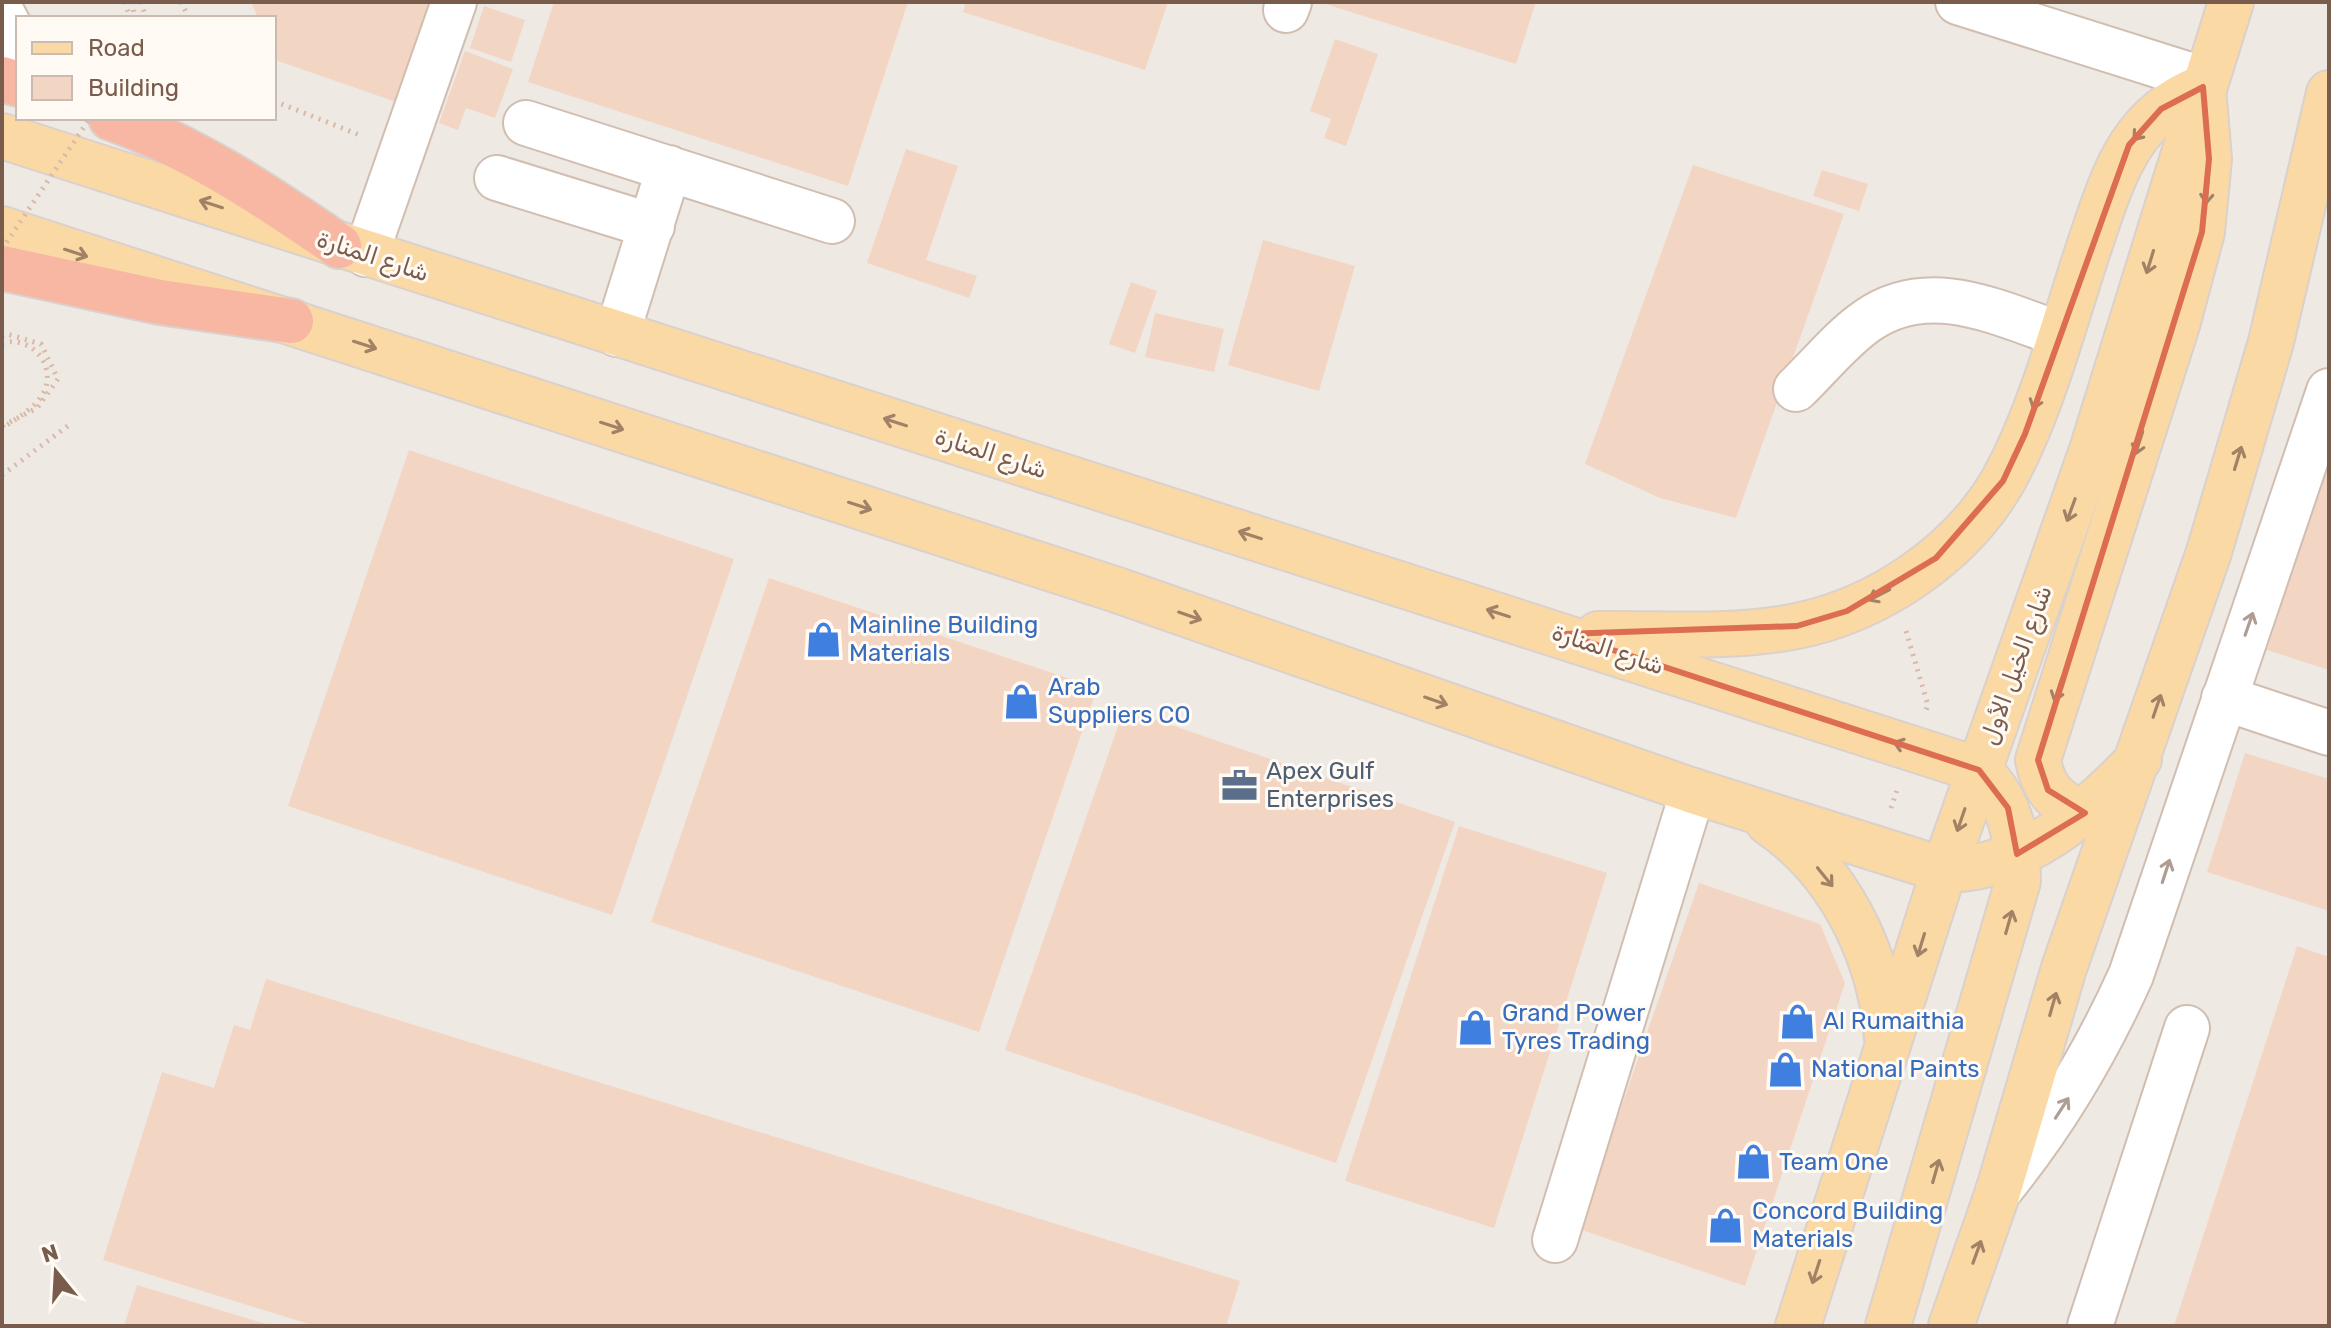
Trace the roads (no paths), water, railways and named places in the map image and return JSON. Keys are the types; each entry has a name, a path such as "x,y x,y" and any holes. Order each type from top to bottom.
{"highway":[{"path":"122,121 217,166 353,250"},
{"path":"9,270 160,302 291,321"}],"main road":[{"name":"شارع الخيل الأول","path":"1798,1326 1944,870 2092,450 2231,2"},
{"path":"1564,634 1747,632 1797,626 1847,611 1893,588 1936,558 1972,522 2003,481 2025,434 2104,201 2129,145 2161,109 2204,84 2209,159 2202,232 2177,325 2038,760 2048,790 2059,802 2085,813"},
{"path":"1951,1326 1998,1192 2064,968 2209,552 2258,387 2329,93"},
{"name":"شارع المنارة","path":"2,136 1564,634 1979,770"},
{"path":"2,229 1117,590 1693,791 1944,870 1969,870 2017,854 2085,813 2139,759"},
{"path":"1888,1326 2013,907 2018,881 2017,854 2008,808 2000,793 1979,770"},
{"path":"1746,807 1804,852 1848,910 1877,977 1888,1050"}],"street":[{"path":"353,250 454,2"},
{"path":"1958,2 2204,84"},
{"path":"2,13 16,39"},
{"path":"526,123 832,221"},
{"path":"617,334 669,168"},
{"path":"497,178 652,226"},
{"path":"1796,389 1865,322 1906,301 1929,299 1974,305 2059,334"},
{"path":"1998,1192 2060,1111 2110,1022 2131,975 2329,391"},
{"path":"2224,698 2329,733"},
{"path":"1555,1240 1693,791"},
{"path":"2090,1326 2187,1028"}],"place":[{"name":"Mainline Building Materials","path":"823,639"},
{"name":"Arab Suppliers CO","path":"1022,701"},
{"name":"Apex Gulf Enterprises","path":"1240,785"},
{"name":"Al Rumaithia","path":"1797,1021"},
{"name":"Grand Power Tyres Trading","path":"1476,1027"},
{"name":"National Paints","path":"1785,1069"},
{"name":"Team One","path":"1753,1162"},
{"name":"Concord Building Materials","path":"1726,1225"}]}
